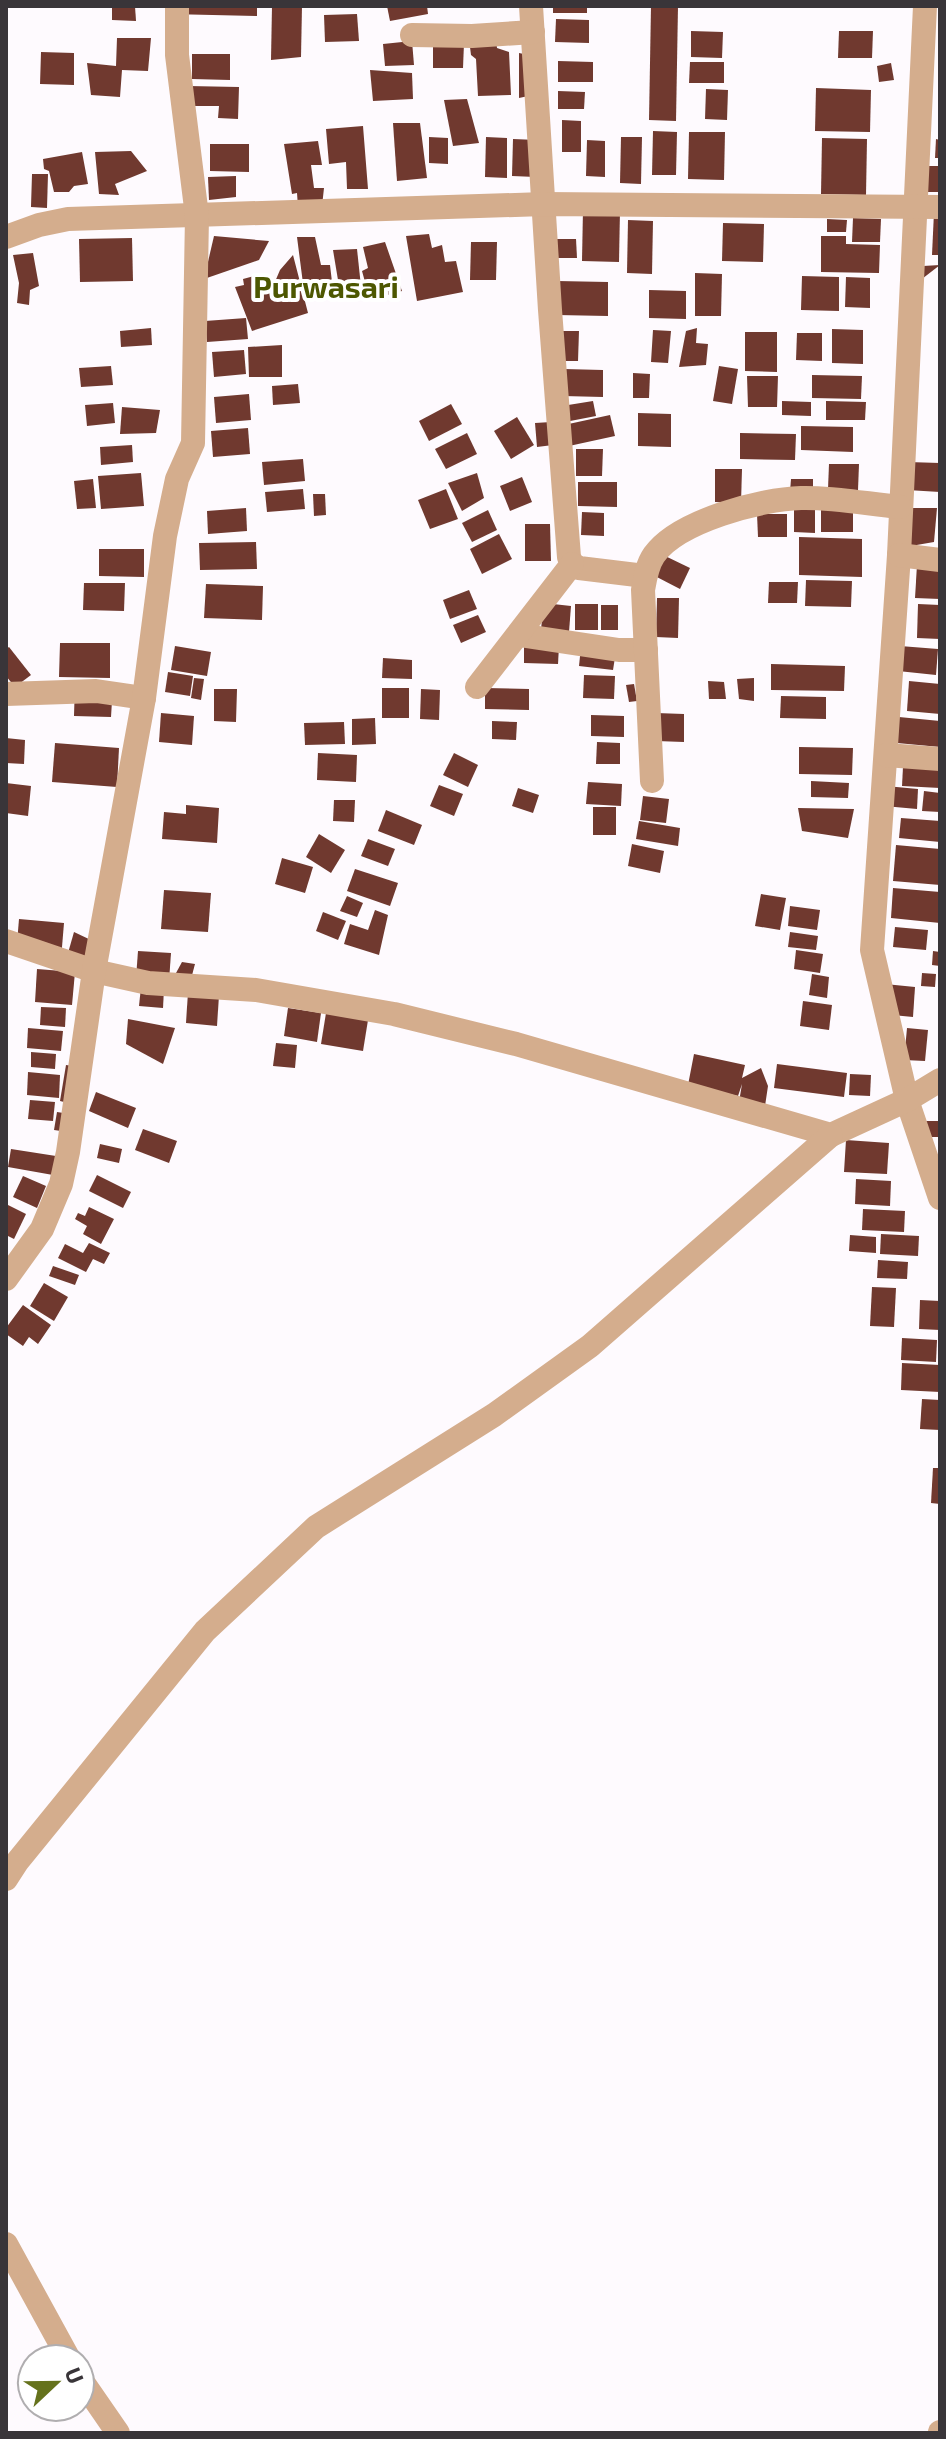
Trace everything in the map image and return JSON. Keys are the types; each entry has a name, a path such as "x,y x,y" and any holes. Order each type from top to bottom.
{"street":[{"path":"6,1279 42,1229 61,1184 94,971 144,698 165,536 177,479 193,443 197,216 177,55 177,6"},
{"path":"531,6 569,557 572,564 579,568 645,576"},
{"path":"925,6 899,555 872,950 907,1100 940,1198"},
{"path":"412,35 472,36 533,32"},
{"path":"6,237 68,219 544,204 940,207"},
{"path":"652,781 645,576 652,558 666,542 724,511 801,498 900,507"},
{"path":"899,555 940,560"},
{"path":"477,687 572,564"},
{"path":"519,635 619,650 646,650"},
{"path":"6,694 96,691 144,698"},
{"path":"886,755 940,759"},
{"path":"6,941 94,971 148,983 256,990 394,1014 516,1044 831,1135"},
{"path":"6,1879 205,1631 316,1527 494,1415 590,1346 831,1135 907,1100 940,1080"},
{"path":"6,2244 60,2343"},
{"path":"96,2401 118,2433"}],"building":[{"path":"112,6 135,6 136,21 112,20"},
{"path":"170,6 257,6 257,16 169,14"},
{"path":"272,6 302,6 301,57 271,60"},
{"path":"387,6 427,6 428,14 390,21"},
{"path":"553,6 587,6 587,13 553,13"},
{"path":"651,6 678,6 676,121 649,120"},
{"path":"357,14 359,41 325,42 324,15"},
{"path":"556,19 589,20 589,43 555,42"},
{"path":"691,31 723,32 722,58 691,57"},
{"path":"839,31 873,31 872,58 838,58"},
{"path":"117,38 151,38 148,71 122,70 120,97 91,95 87,63 116,66"},
{"path":"469,39 496,40 497,48 509,52 511,95 478,96 476,59 471,55"},
{"path":"412,41 414,65 385,66 383,44"},
{"path":"433,42 464,43 463,68 433,68"},
{"path":"41,52 74,53 74,85 40,84"},
{"path":"519,53 529,55 533,95 519,98"},
{"path":"192,54 230,54 230,80 192,79"},
{"path":"558,61 593,62 593,82 558,82"},
{"path":"690,62 724,62 724,83 689,83"},
{"path":"891,63 894,80 879,82 877,66"},
{"path":"370,70 412,73 413,99 373,101"},
{"path":"188,86 239,87 238,119 218,118 219,106 187,106"},
{"path":"816,88 871,90 870,132 815,131"},
{"path":"706,89 728,90 727,120 705,119"},
{"path":"558,91 585,92 584,109 558,109"},
{"path":"467,99 479,143 453,146 444,100"},
{"path":"562,120 581,121 581,152 562,152"},
{"path":"393,123 420,123 427,178 397,181"},
{"path":"363,126 368,189 347,189 346,162 329,164 326,129"},
{"path":"653,131 677,132 676,175 652,175"},
{"path":"689,132 725,132 724,180 688,179"},
{"path":"429,137 448,138 448,164 429,163"},
{"path":"486,137 507,138 507,178 485,177"},
{"path":"621,137 642,137 641,184 620,183"},
{"path":"822,138 867,139 866,195 821,194"},
{"path":"513,139 537,140 536,177 512,176"},
{"path":"936,139 940,140 940,158 935,158"},
{"path":"587,140 605,141 605,177 586,176"},
{"path":"318,141 322,165 311,165 314,188 324,188 322,206 298,207 297,193 292,194 284,144"},
{"path":"210,144 249,144 249,172 210,171"},
{"path":"131,151 147,171 115,184 119,195 99,194 95,152"},
{"path":"82,152 88,184 74,186 69,192 54,192 43,159"},
{"path":"928,166 940,166 940,192 928,192"},
{"path":"32,174 48,174 47,208 31,207"},
{"path":"236,176 236,197 209,200 208,177"},
{"path":"583,209 620,210 619,262 582,261"},
{"path":"934,212 940,212 940,255 932,255"},
{"path":"853,218 881,219 880,242 852,242"},
{"path":"827,219 847,220 846,232 827,232"},
{"path":"628,220 653,221 652,274 627,273"},
{"path":"723,223 764,224 763,262 722,261"},
{"path":"429,234 432,248 442,245 445,262 456,261 463,292 417,301 406,236"},
{"path":"214,236 269,241 259,260 204,279"},
{"path":"821,236 846,236 846,244 880,245 879,273 821,272"},
{"path":"297,237 315,237 321,265 330,265 334,299 305,299"},
{"path":"132,238 133,281 80,282 79,239"},
{"path":"550,239 576,239 577,258 550,258"},
{"path":"385,242 402,291 370,300 362,271 368,268 363,247"},
{"path":"471,242 497,242 496,280 470,280"},
{"path":"357,249 362,296 341,298 333,250"},
{"path":"33,253 39,286 30,290 29,305 17,303 19,283 13,255"},
{"path":"293,255 308,313 252,331 235,287 244,285 243,279 262,274 266,287 274,284 280,270"},
{"path":"940,265 918,282 923,266"},
{"path":"695,273 722,274 721,316 695,316"},
{"path":"802,276 839,277 839,311 801,310"},
{"path":"846,277 870,278 870,308 845,307"},
{"path":"557,281 608,282 608,316 557,315"},
{"path":"649,290 686,291 686,319 649,318"},
{"path":"246,318 248,339 207,342 205,321"},
{"path":"151,328 152,345 121,347 120,331"},
{"path":"697,328 696,343 708,344 706,365 679,367 686,331"},
{"path":"832,329 863,330 863,364 832,363"},
{"path":"653,330 671,331 668,363 651,362"},
{"path":"561,331 579,331 578,361 561,361"},
{"path":"745,332 777,332 777,372 745,371"},
{"path":"797,333 822,333 822,361 796,360"},
{"path":"282,345 282,377 249,377 248,347"},
{"path":"244,350 246,374 214,377 212,352"},
{"path":"111,366 113,385 81,387 79,368"},
{"path":"719,366 738,369 732,404 713,401"},
{"path":"564,369 603,370 603,397 563,396"},
{"path":"633,373 650,374 649,398 633,398"},
{"path":"812,375 862,376 861,399 812,398"},
{"path":"747,376 778,376 777,407 748,407"},
{"path":"298,384 300,403 273,405 272,386"},
{"path":"249,394 251,420 216,423 214,397"},
{"path":"593,401 596,416 565,422 562,406"},
{"path":"782,401 811,402 811,416 782,415"},
{"path":"826,401 866,402 865,420 826,420"},
{"path":"113,403 115,423 87,426 85,405"},
{"path":"451,404 462,424 429,441 419,421"},
{"path":"122,407 160,410 156,433 120,434"},
{"path":"638,413 671,414 671,447 638,446"},
{"path":"610,415 615,436 569,446 564,425"},
{"path":"517,417 534,445 511,459 494,431"},
{"path":"551,422 553,445 537,447 535,423"},
{"path":"801,426 853,427 853,452 801,450"},
{"path":"248,428 250,454 213,457 211,431"},
{"path":"467,433 477,454 446,469 435,449"},
{"path":"740,433 796,434 795,460 740,459"},
{"path":"132,445 133,462 101,465 100,447"},
{"path":"576,449 603,449 602,476 576,476"},
{"path":"303,459 305,481 264,485 262,462"},
{"path":"908,462 940,463 940,492 907,490"},
{"path":"829,464 859,464 858,490 828,489"},
{"path":"715,469 742,469 741,503 715,502"},
{"path":"141,473 144,506 101,509 98,476"},
{"path":"477,473 484,498 462,511 448,483"},
{"path":"522,477 532,502 510,511 500,486"},
{"path":"93,479 96,508 77,509 74,481"},
{"path":"791,479 813,479 813,493 790,492"},
{"path":"578,482 617,482 617,507 578,506"},
{"path":"303,489 305,509 267,512 265,492"},
{"path":"446,489 458,519 430,529 418,500"},
{"path":"313,494 325,494 326,515 314,516"},
{"path":"794,504 815,505 815,533 794,532"},
{"path":"246,508 247,531 208,534 207,511"},
{"path":"905,508 937,508 934,542 905,547"},
{"path":"821,509 853,509 853,532 821,532"},
{"path":"488,510 497,530 472,542 462,523"},
{"path":"582,512 604,513 604,536 581,535"},
{"path":"757,514 787,514 787,537 758,537"},
{"path":"525,524 550,524 551,561 525,561"},
{"path":"499,534 512,559 482,574 470,549"},
{"path":"799,537 862,539 862,577 799,575"},
{"path":"256,542 257,569 200,570 199,543"},
{"path":"99,549 144,549 144,577 99,576"},
{"path":"661,554 690,568 680,589 651,574"},
{"path":"917,565 940,567 940,599 915,598"},
{"path":"806,580 852,581 851,607 805,606"},
{"path":"769,582 798,582 797,603 768,603"},
{"path":"84,583 125,583 124,611 83,610"},
{"path":"206,584 263,586 262,620 204,618"},
{"path":"469,590 477,609 450,619 443,600"},
{"path":"657,598 679,598 678,638 656,637"},
{"path":"544,603 571,606 569,632 541,629"},
{"path":"575,604 598,604 598,630 575,630"},
{"path":"918,604 940,605 940,639 917,638"},
{"path":"601,605 618,605 618,630 601,630"},
{"path":"478,615 486,632 461,643 453,625"},
{"path":"60,643 110,643 110,678 59,677"},
{"path":"524,645 559,646 558,664 524,663"},
{"path":"175,646 211,652 207,676 171,670"},
{"path":"900,646 938,649 936,675 898,671"},
{"path":"9,647 31,675 15,687 6,676 6,649"},
{"path":"581,647 616,651 613,670 579,666"},
{"path":"383,658 412,660 412,679 382,678"},
{"path":"771,664 845,666 844,691 771,690"},
{"path":"168,672 193,676 190,696 165,692"},
{"path":"584,675 615,676 614,699 583,698"},
{"path":"194,678 204,679 201,700 191,698"},
{"path":"754,678 754,701 739,699 737,679"},
{"path":"708,681 724,682 726,699 709,699"},
{"path":"909,681 940,684 940,714 907,711"},
{"path":"75,682 113,684 111,717 74,716"},
{"path":"634,684 637,701 629,702 626,685"},
{"path":"382,688 409,688 409,718 382,718"},
{"path":"485,688 529,689 529,710 485,709"},
{"path":"214,689 237,689 236,722 214,721"},
{"path":"421,689 440,690 439,720 420,719"},
{"path":"781,696 826,697 826,719 780,718"},
{"path":"161,713 194,716 192,745 159,742"},
{"path":"656,713 684,714 684,742 656,741"},
{"path":"591,715 624,716 624,737 591,736"},
{"path":"899,717 940,721 940,747 897,743"},
{"path":"375,718 376,744 352,745 352,719"},
{"path":"492,721 517,722 516,740 492,739"},
{"path":"344,722 345,744 305,745 304,723"},
{"path":"6,738 25,740 24,764 6,763"},
{"path":"597,742 620,743 620,764 596,764"},
{"path":"55,743 119,748 117,787 52,782"},
{"path":"799,747 853,748 852,775 799,774"},
{"path":"318,753 357,755 356,782 317,780"},
{"path":"454,753 478,765 468,787 443,775"},
{"path":"903,767 940,769 940,788 902,786"},
{"path":"811,781 849,783 848,798 811,797"},
{"path":"588,782 622,784 621,806 586,804"},
{"path":"6,783 31,786 28,816 6,813"},
{"path":"439,785 463,794 454,816 430,806"},
{"path":"875,785 918,789 917,809 873,805"},
{"path":"518,788 539,795 533,813 512,806"},
{"path":"924,791 940,793 940,812 922,811"},
{"path":"643,796 669,799 666,823 640,820"},
{"path":"334,800 355,800 354,822 333,821"},
{"path":"186,805 219,808 217,843 162,839 164,812 186,814"},
{"path":"593,807 616,807 616,835 593,835"},
{"path":"798,808 854,809 848,838 802,831"},
{"path":"386,810 422,825 414,845 378,831"},
{"path":"901,818 940,821 940,842 899,838"},
{"path":"639,821 680,828 678,846 636,839"},
{"path":"319,834 345,850 331,873 306,857"},
{"path":"368,839 395,849 388,866 361,856"},
{"path":"632,844 664,851 660,873 628,866"},
{"path":"896,845 940,849 940,885 893,881"},
{"path":"282,858 313,867 305,893 275,884"},
{"path":"355,869 398,883 390,906 347,891"},
{"path":"893,888 940,892 940,923 891,918"},
{"path":"164,890 211,893 208,932 161,929"},
{"path":"761,894 786,898 780,930 755,926"},
{"path":"347,896 363,903 357,917 340,911"},
{"path":"790,906 820,910 817,930 788,926"},
{"path":"375,910 388,915 379,955 344,944 350,924 368,930"},
{"path":"323,912 346,921 338,940 316,931"},
{"path":"19,919 64,923 61,959 16,955"},
{"path":"895,927 928,930 926,950 893,947"},
{"path":"74,932 93,941 88,962 66,960"},
{"path":"790,932 818,936 816,950 788,947"},
{"path":"796,950 823,954 820,973 794,969"},
{"path":"138,951 171,953 169,981 136,978"},
{"path":"933,951 940,952 940,966 932,965"},
{"path":"182,962 195,964 191,979 176,973"},
{"path":"37,969 75,972 72,1005 35,1002"},
{"path":"922,973 936,974 935,987 921,986"},
{"path":"812,974 829,977 827,998 809,995"},
{"path":"885,984 915,987 913,1017 882,1014"},
{"path":"141,987 164,989 163,1008 139,1006"},
{"path":"188,992 219,995 217,1026 186,1023"},
{"path":"803,1001 832,1005 829,1030 800,1026"},
{"path":"41,1007 66,1008 65,1027 40,1025"},
{"path":"288,1008 321,1013 317,1042 284,1036"},
{"path":"326,1013 368,1020 363,1051 321,1044"},
{"path":"128,1019 175,1028 163,1064 126,1044"},
{"path":"28,1028 63,1031 61,1051 27,1048"},
{"path":"907,1028 928,1030 925,1061 904,1060"},
{"path":"276,1043 297,1045 295,1068 273,1066"},
{"path":"31,1052 56,1054 55,1069 31,1067"},
{"path":"694,1054 745,1065 742,1078 761,1068 768,1086 765,1106 739,1102 742,1084 738,1096 688,1085"},
{"path":"777,1064 847,1073 844,1097 774,1088"},
{"path":"66,1065 79,1067 72,1104 60,1101"},
{"path":"28,1072 60,1075 59,1098 27,1095"},
{"path":"850,1074 871,1075 870,1096 849,1095"},
{"path":"96,1092 136,1108 128,1128 89,1111"},
{"path":"30,1100 55,1102 53,1121 28,1119"},
{"path":"57,1112 70,1114 68,1132 54,1130"},
{"path":"925,1121 940,1121 940,1137 925,1137"},
{"path":"143,1129 177,1141 169,1163 135,1150"},
{"path":"846,1140 889,1143 887,1174 844,1172"},
{"path":"100,1144 122,1149 119,1163 97,1158"},
{"path":"11,1149 56,1156 53,1175 8,1167"},
{"path":"97,1175 131,1192 123,1208 89,1191"},
{"path":"23,1176 46,1186 37,1208 13,1197"},
{"path":"856,1179 891,1181 890,1206 855,1204"},
{"path":"6,1204 26,1214 14,1239 6,1235"},
{"path":"89,1207 114,1219 101,1244 83,1234 87,1226 75,1219 78,1213 85,1216"},
{"path":"863,1209 905,1211 904,1232 862,1230"},
{"path":"881,1234 919,1236 918,1256 880,1254"},
{"path":"850,1235 876,1237 876,1253 849,1251"},
{"path":"89,1243 110,1253 104,1264 93,1259 86,1272 58,1258 65,1244 83,1253"},
{"path":"878,1260 908,1262 907,1279 877,1278"},
{"path":"53,1266 79,1275 75,1285 49,1276"},
{"path":"44,1283 68,1297 54,1321 30,1306"},
{"path":"872,1287 896,1288 894,1327 870,1326"},
{"path":"920,1300 940,1301 940,1330 919,1329"},
{"path":"23,1305 51,1325 38,1344 29,1337 23,1346 6,1334 6,1328"},
{"path":"902,1338 937,1340 936,1362 901,1360"},
{"path":"902,1363 940,1365 940,1392 901,1390"},
{"path":"922,1399 940,1400 940,1430 920,1429"},
{"path":"933,1468 940,1468 940,1504 931,1503"}],"district":[{"name":"Purwasari","path":"326,286"}]}
